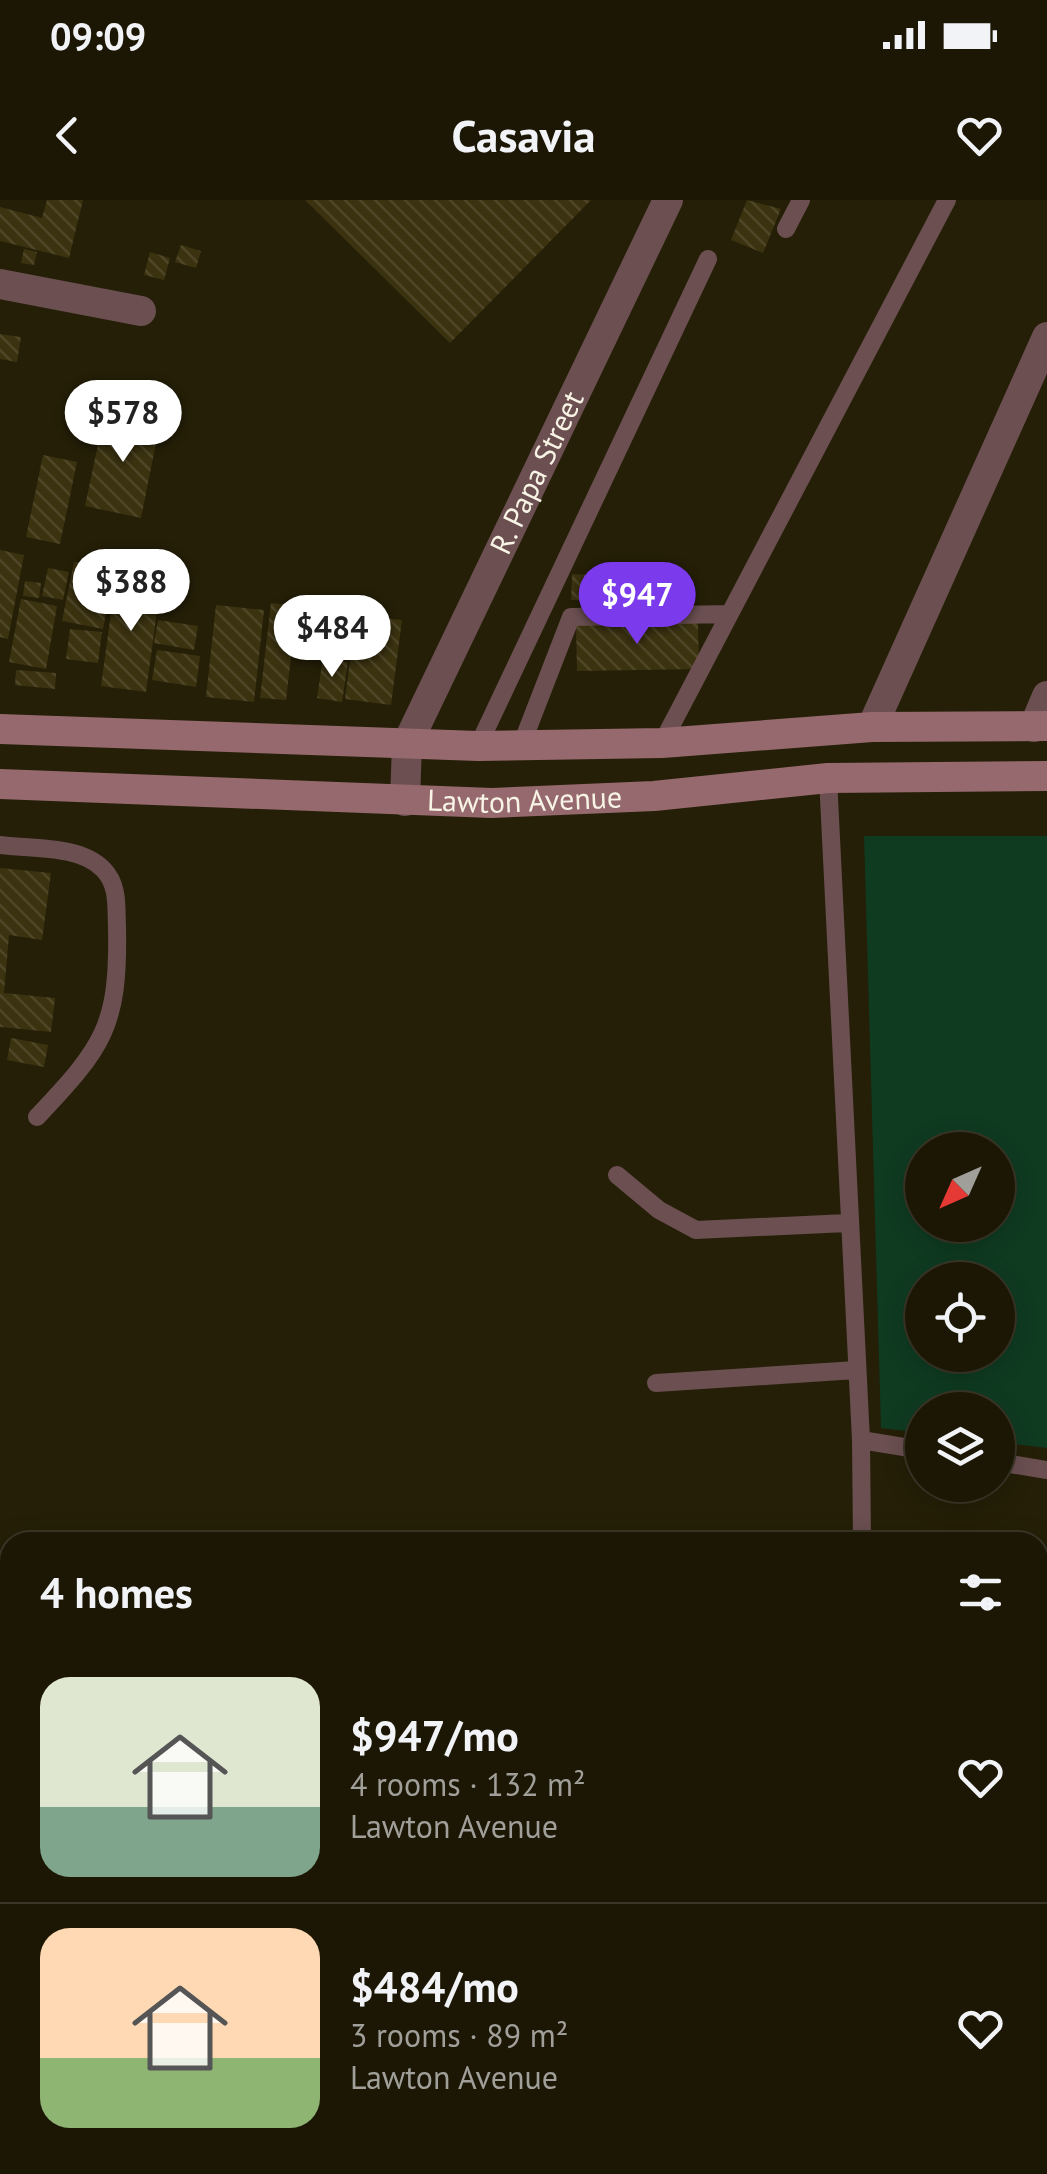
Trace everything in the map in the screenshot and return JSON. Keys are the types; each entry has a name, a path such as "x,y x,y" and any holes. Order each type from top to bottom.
{"main road":[{"name":"Lawton Avenue","path":"0,729 521,746 662,744 872,727 1040,726"},
{"name":"Lawton Avenue","path":"0,784 406,802 654,796 828,778 1047,776"}],"street":[{"name":"R. Papa Street","path":"407,744 668,200"},
{"path":"0,284 141,311"},
{"path":"872,727 1047,337"},
{"path":"1040,726 1047,696"},
{"path":"406,802 407,744"}],"lane":[{"path":"786,229 801,200"},
{"path":"662,744 947,200"},
{"path":"478,746 708,259"},
{"path":"521,746 571,617 728,614"},
{"path":"828,778 861,1440 862,1532"},
{"path":"0,845 79,854 103,869 116,890 118,984 109,1022 92,1059 36,1117"},
{"path":"618,1175 659,1210 696,1230 848,1224"},
{"path":"656,1383 856,1370"},
{"path":"861,1440 905,1447"},
{"path":"1015,1465 1047,1470"}],"green space":[{"path":"864,836 1047,836 1047,1448 1015,1444 1015,1392 905,1392 905,1431 881,1428"}],"building":[{"path":"47,200 83,200 69,258 0,241 0,207 42,218"},
{"path":"305,200 591,200 450,343"},
{"path":"747,200 781,209 763,253 731,240"},
{"path":"181,245 201,251 196,268 175,262"},
{"path":"24,249 37,252 34,265 21,263"},
{"path":"150,252 170,258 164,280 144,275"},
{"path":"0,334 21,337 17,362 0,359"},
{"path":"105,411 160,423 141,518 85,506"},
{"path":"43,455 77,462 60,544 26,537"},
{"path":"0,550 24,555 8,639 0,637"},
{"path":"74,562 114,570 103,629 62,621"},
{"path":"48,568 69,572 63,600 42,596"},
{"path":"572,574 607,576 606,601 571,600"},
{"path":"116,576 161,582 146,692 101,686"},
{"path":"25,581 41,583 39,598 23,596"},
{"path":"21,599 57,606 46,669 9,662"},
{"path":"271,603 297,606 286,700 260,698"},
{"path":"216,605 264,610 254,702 206,697"},
{"path":"356,614 402,620 391,705 345,699"},
{"path":"158,620 198,626 194,650 154,643"},
{"path":"698,623 699,669 577,671 576,624"},
{"path":"322,625 344,627 341,655 318,652"},
{"path":"70,629 102,632 98,663 66,659"},
{"path":"157,650 200,656 196,687 152,680"},
{"path":"323,658 348,662 342,702 317,698"},
{"path":"16,670 56,673 55,689 15,685"},
{"path":"0,868 51,873 42,940 9,935 4,993 55,998 51,1032 0,1027"},
{"path":"11,1038 48,1045 44,1067 7,1060"}]}
